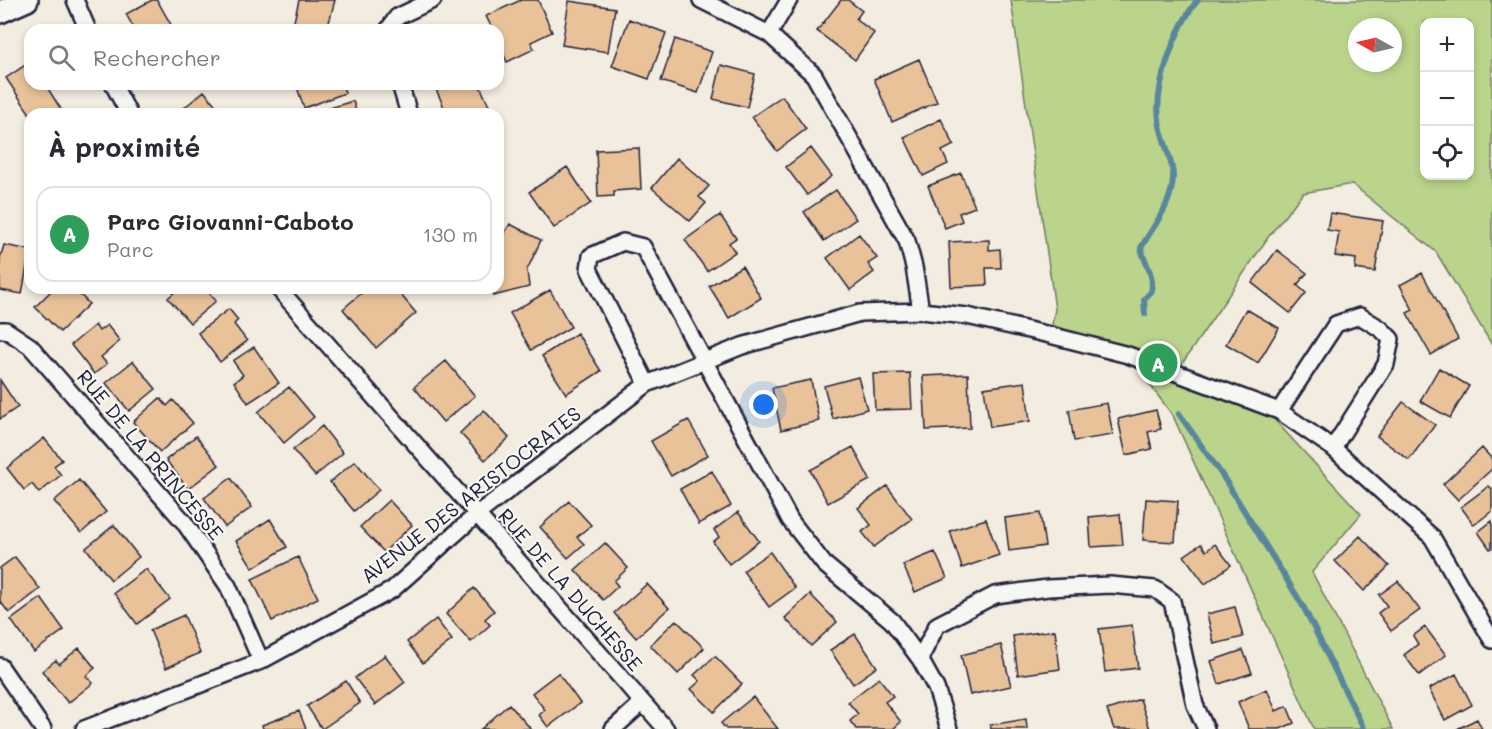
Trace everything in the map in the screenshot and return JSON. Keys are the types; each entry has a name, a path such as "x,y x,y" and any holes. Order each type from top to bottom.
{"street":[{"path":"0,12 27,0"},
{"path":"75,0 85,24"},
{"path":"392,24 397,17 433,0"},
{"path":"769,34 789,0"},
{"path":"709,2 769,34 814,75 907,241 921,311"},
{"path":"116,90 126,108"},
{"path":"402,90 407,108"},
{"path":"647,384 589,269 591,256 623,242 643,247 790,520 824,564 892,621 920,659 936,688 949,729"},
{"name":"RUE DE LA DUCHESSE","path":"283,294 666,729"},
{"name":"AVENUE DES ARISTOCRATES","path":"84,729 261,661 392,590 476,515 647,384 702,360 860,313 921,311 967,316 1128,355 1279,411 1333,448 1432,537 1492,640"},
{"path":"1279,411 1336,324 1360,316 1381,329 1391,339 1386,364 1333,448"},
{"name":"RUE DE LA PRINCESSE","path":"0,330 6,330 30,346 184,522 228,586 261,661"},
{"path":"920,659 937,625 994,595 1048,588 1110,585 1155,589 1172,601 1196,705 1206,729"},
{"path":"0,666 43,729"},
{"path":"613,729 642,703"}],"green space":[{"path":"1011,0 1492,0 1492,345 1436,252 1352,184 1303,193 1269,236 1177,371 1259,403 1361,514 1312,572 1393,729 1314,729 1173,416 1128,355 1050,335 1055,309"}],"building":[{"path":"152,0 157,0 171,24 132,24 126,14"},
{"path":"299,0 335,0 329,24 293,24"},
{"path":"521,0 538,0 552,32 531,42 534,49 507,62 504,55 504,24 490,24 486,16"},
{"path":"841,0 848,0 862,11 856,19 874,33 855,60 817,31"},
{"path":"569,1 615,8 608,52 562,45"},
{"path":"629,19 666,33 649,79 612,66"},
{"path":"675,39 712,52 698,93 661,81"},
{"path":"919,59 937,102 892,122 874,79"},
{"path":"721,65 755,74 747,107 713,99"},
{"path":"24,66 24,90 49,90 60,108 26,108 6,78"},
{"path":"298,90 344,90 345,93 304,108"},
{"path":"436,90 482,90 490,108 444,108"},
{"path":"204,91 218,108 184,108"},
{"path":"782,96 806,129 777,151 752,117"},
{"path":"353,101 355,108 330,108"},
{"path":"941,119 954,145 942,151 948,164 923,176 904,137"},
{"path":"639,148 641,189 614,191 614,196 598,197 596,150"},
{"path":"811,148 832,176 807,195 786,167"},
{"path":"677,158 709,186 699,197 706,203 690,221 652,188"},
{"path":"567,167 591,203 554,228 529,192"},
{"path":"961,173 975,207 959,213 962,221 945,228 928,186"},
{"path":"836,190 856,219 824,241 804,212"},
{"path":"1330,213 1383,221 1375,272 1355,269 1356,259 1335,256 1339,232 1327,230"},
{"path":"720,215 736,238 729,243 735,252 707,271 685,240"},
{"path":"510,224 541,240 527,270 529,287 504,293 504,234"},
{"path":"859,234 877,258 868,264 874,272 850,290 827,258"},
{"path":"989,240 989,250 1000,249 1001,268 986,268 987,285 951,287 949,242"},
{"path":"4,245 24,249 22,294 0,290 0,258"},
{"path":"1277,250 1307,273 1297,285 1306,293 1290,313 1252,283"},
{"path":"742,266 761,298 729,318 709,286"},
{"path":"1422,273 1458,339 1431,355 1407,313 1413,310 1400,285"},
{"path":"550,290 571,327 531,350 510,313"},
{"path":"48,294 80,294 89,304 60,332 35,307"},
{"path":"172,294 210,294 216,301 190,323 168,298"},
{"path":"360,294 400,294 416,313 376,348 343,309"},
{"path":"229,309 238,320 234,324 247,341 220,362 198,333"},
{"path":"1246,309 1279,328 1258,363 1226,344"},
{"path":"95,325 99,331 107,325 120,341 101,357 107,364 94,374 71,345"},
{"path":"577,333 601,371 566,394 542,356"},
{"path":"254,347 279,383 248,403 234,382 243,375 233,361"},
{"path":"133,361 156,389 129,411 106,383"},
{"path":"446,361 475,396 443,422 414,387"},
{"path":"1439,368 1469,386 1450,418 1420,401"},
{"path":"910,373 912,409 875,410 873,374"},
{"path":"968,374 970,428 926,430 923,376"},
{"path":"858,377 867,409 833,419 824,386"},
{"path":"0,380 18,407 0,419"},
{"path":"811,380 819,421 781,430 772,388"},
{"path":"1025,382 1030,421 990,427 984,388"},
{"path":"289,387 314,417 284,443 258,412"},
{"path":"160,398 167,406 173,400 193,423 160,452 133,422"},
{"path":"1403,402 1435,425 1409,460 1377,436"},
{"path":"1107,403 1113,435 1074,441 1069,410"},
{"path":"484,410 509,438 485,460 460,433"},
{"path":"1156,410 1161,429 1148,432 1152,449 1126,455 1118,419"},
{"path":"688,420 708,455 671,476 651,441"},
{"path":"322,426 343,453 315,476 293,450"},
{"path":"196,436 219,465 188,489 166,460"},
{"path":"44,438 62,460 54,466 61,475 39,493 32,484 24,490 7,468"},
{"path":"853,447 870,480 828,503 810,470"},
{"path":"1482,448 1492,459 1492,469 1458,500 1443,484"},
{"path":"355,461 379,490 354,511 330,482"},
{"path":"712,471 731,506 699,524 680,489"},
{"path":"231,478 252,507 225,527 204,498"},
{"path":"79,480 106,512 81,533 54,501"},
{"path":"887,486 912,519 874,547 862,532 871,525 858,508"},
{"path":"1489,486 1492,489 1492,511 1474,525 1461,507"},
{"path":"1146,499 1178,501 1175,542 1143,540"},
{"path":"389,500 412,525 384,552 360,527"},
{"path":"569,501 591,525 577,537 584,544 568,558 540,527"},
{"path":"738,512 759,541 729,564 713,542 719,537 714,530"},
{"path":"1040,513 1045,546 1009,551 1005,518"},
{"path":"1120,514 1123,545 1091,547 1089,517"},
{"path":"270,519 287,547 253,568 236,541"},
{"path":"986,519 999,555 962,568 950,531"},
{"path":"1492,521 1492,548 1490,549 1478,532"},
{"path":"114,525 139,557 111,580 86,548"},
{"path":"1360,536 1389,566 1364,591 1335,561"},
{"path":"605,543 628,568 614,581 618,586 603,600 575,570"},
{"path":"1201,544 1206,551 1215,544 1231,565 1205,584 1184,556"},
{"path":"770,552 795,588 769,607 743,571"},
{"path":"935,552 947,578 915,592 903,565"},
{"path":"15,557 40,589 9,613 0,601 0,568"},
{"path":"298,557 318,598 272,621 252,579"},
{"path":"146,569 170,599 137,624 114,593"},
{"path":"1398,581 1420,610 1391,631 1378,613 1387,606 1379,595"},
{"path":"647,584 669,608 636,638 614,613"},
{"path":"474,588 494,611 485,619 490,625 471,642 446,614"},
{"path":"810,594 837,622 811,646 785,618"},
{"path":"41,598 64,630 34,652 11,620"},
{"path":"1235,607 1243,637 1214,644 1207,614"},
{"path":"184,615 200,653 166,668 150,630"},
{"path":"436,619 452,640 423,663 407,642"},
{"path":"676,620 704,648 678,674 650,645"},
{"path":"1132,625 1138,668 1105,672 1099,629"},
{"path":"1425,627 1446,655 1419,675 1404,655 1418,644 1413,636"},
{"path":"1055,630 1060,669 1018,675 1013,636"},
{"path":"855,634 877,667 853,684 830,650"},
{"path":"1001,645 1011,686 970,695 961,655"},
{"path":"79,648 95,668 86,676 93,683 68,703 42,671 56,660 59,664"},
{"path":"1243,650 1252,673 1219,684 1211,661"},
{"path":"385,655 405,682 375,705 355,678"},
{"path":"715,656 742,684 714,712 691,689 700,681 694,675"},
{"path":"558,673 580,703 548,727 539,715 545,710 532,693"},
{"path":"1456,674 1472,705 1445,720 1429,689"},
{"path":"879,678 893,696 885,702 901,722 893,729 856,729 850,721 858,714 848,702"},
{"path":"346,681 360,703 322,729 307,706"},
{"path":"1267,689 1276,711 1287,706 1294,723 1280,729 1249,729 1238,702"},
{"path":"753,697 778,729 726,729 721,723"},
{"path":"1140,699 1150,729 1114,729 1107,710"},
{"path":"509,704 531,729 481,729"},
{"path":"299,711 306,729 263,729 262,725"},
{"path":"1026,719 1027,729 991,729 990,725"},
{"path":"1477,719 1482,729 1457,729"}],"waterway":[{"path":"1145,314 1144,299 1151,292 1152,280 1141,248 1166,206 1173,178 1172,165 1159,120 1160,91 1163,74 1175,40 1198,0"},
{"path":"1179,414 1222,475 1303,606 1364,729"}],"place":[{"name":"Parc Giovanni-Caboto","path":"1158,363"}]}
